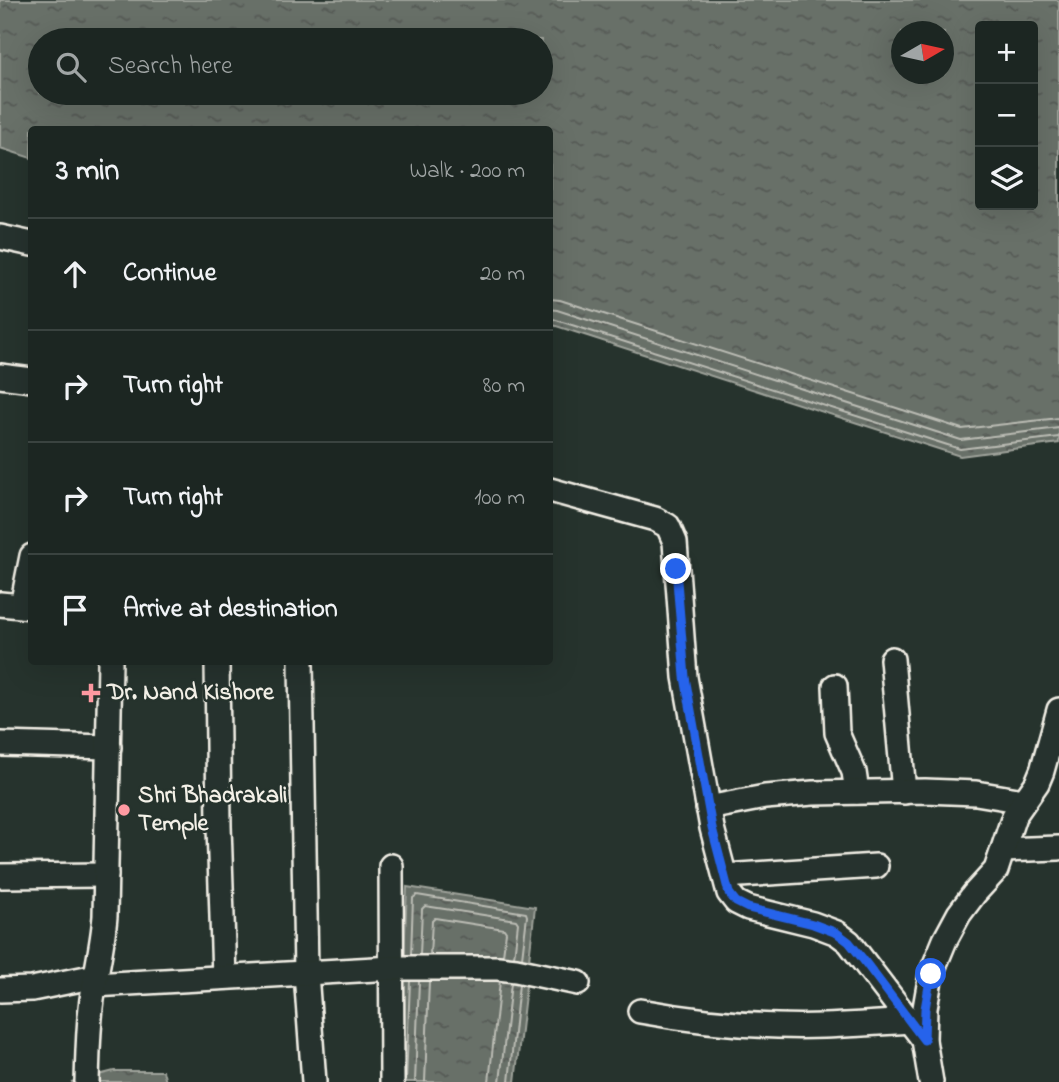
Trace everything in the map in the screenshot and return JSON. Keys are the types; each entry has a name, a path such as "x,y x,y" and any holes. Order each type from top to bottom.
{"street":[{"path":"0,237 28,243"},
{"path":"0,376 28,380"},
{"path":"553,491 655,519 668,526 675,542 685,677 712,828 729,893 736,902 758,911 813,924 837,933 849,942 917,1030 931,1082"},
{"path":"18,606 28,570"},
{"path":"892,659 904,792"},
{"path":"87,1082 89,1025 105,916 110,665"},
{"path":"217,665 224,977"},
{"path":"301,665 306,973 314,1082"},
{"path":"835,686 837,733 854,772 857,792"},
{"path":"917,1030 925,1009 931,974 945,940 959,914 996,870 1014,816 1042,771 1059,710"},
{"path":"0,744 109,747"},
{"path":"708,808 765,797 857,792 976,793 1024,801"},
{"path":"1003,850 1059,848"},
{"path":"391,866 392,1082"},
{"path":"725,876 876,866"},
{"path":"0,876 106,875"},
{"path":"0,990 32,989 95,980 224,977 393,968 498,968 578,983"},
{"path":"640,1011 676,1018 754,1025 917,1030"}],"water":[{"path":"0,0 1059,0 1059,443 960,456 553,325 553,126 28,126 28,157 0,148"},
{"path":"407,887 535,907 515,1082 399,1080"},
{"path":"114,1071 163,1071 166,1082 71,1082"}],"place":[{"name":"Dr. Nand Kishore","path":"91,693"},
{"name":"Shri Bhadrakali Temple","path":"124,810"}],"route":[{"path":"676,569 685,677 712,828 729,893 736,902 748,908 813,924 837,933 849,942 924,1040 925,1009 931,974"}]}
